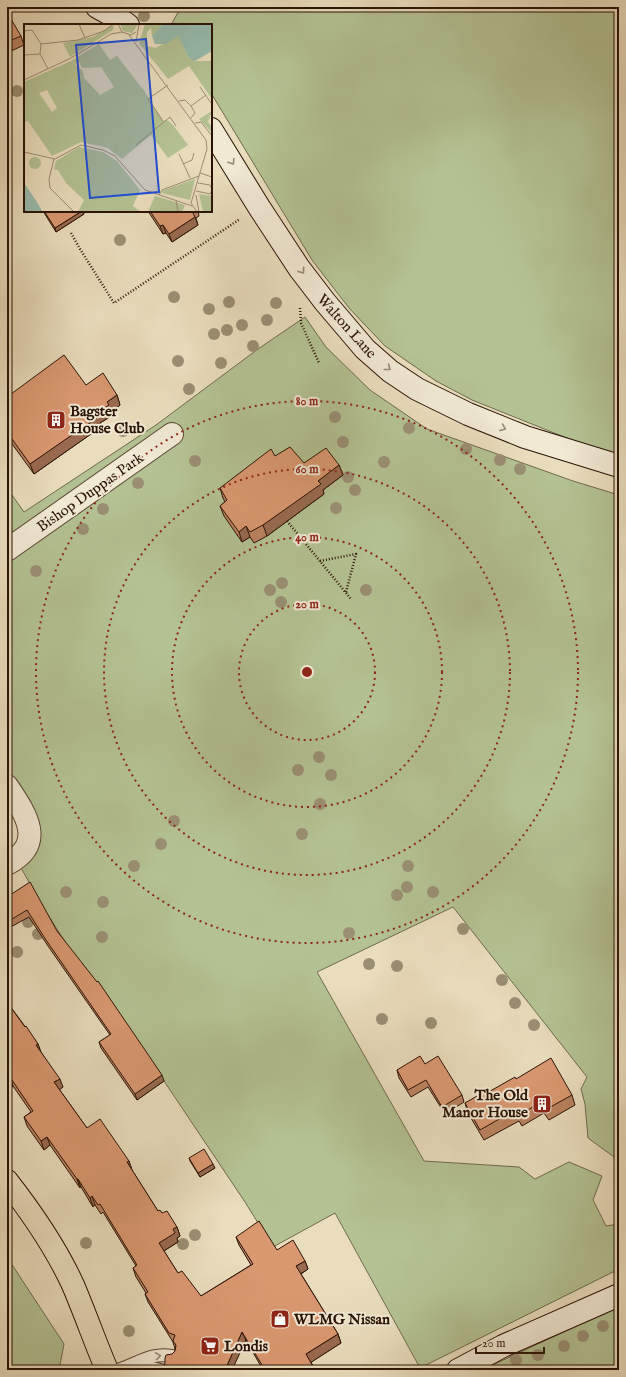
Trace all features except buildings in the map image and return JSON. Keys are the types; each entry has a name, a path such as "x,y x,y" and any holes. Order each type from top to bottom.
{"main road":[{"path":"97,7 127,24"},
{"name":"Walton Lane","path":"212,131 259,207 299,268 324,302 365,350 390,371 417,389 468,414 525,437 619,466"},
{"name":"Bishop Duppas Park","path":"7,550 172,434"},
{"path":"7,786 24,811 29,826 29,842 23,854 7,864"},
{"path":"7,1181 21,1199 56,1252 72,1284 94,1338 116,1369"},
{"path":"458,1370 503,1346 619,1295"},
{"path":"92,1370 94,1338"}],"lane":[{"path":"116,1369 162,1354 172,1356"},
{"path":"116,1369 137,1365 161,1370"},
{"path":"116,1369 138,1370"}],"path":[{"path":"72,233 80,249 114,303 259,207"},
{"path":"300,304 301,323 319,363"},
{"path":"287,521 351,599"},
{"path":"320,560 356,554 346,592"}],"green space":[{"path":"181,7 619,7 619,457 604,453 472,400 436,381 385,346 349,308 312,260 212,95 212,24 172,24"},
{"path":"305,317 326,347 370,390 427,429 573,481 619,495 619,1163 614,1157 588,1138 585,1104 581,1089 587,1077 453,907 317,972 424,1161 519,1167 535,1179 569,1162 602,1176 593,1200 606,1226 619,1224 619,1269 420,1368 335,1213 273,1247 245,1202 164,1081 74,956 43,907 16,859 29,842 7,786 7,488 24,512 156,425 258,349"},
{"path":"7,1257 64,1344 59,1370 7,1370"},
{"path":"619,1306 619,1370 482,1370"}],"place":[{"name":"Bagster House Club","path":"56,420"},
{"name":"The Old Manor House","path":"542,1104"},
{"name":"WLMG Nissan","path":"280,1319"},
{"name":"Londis","path":"210,1346"}]}
